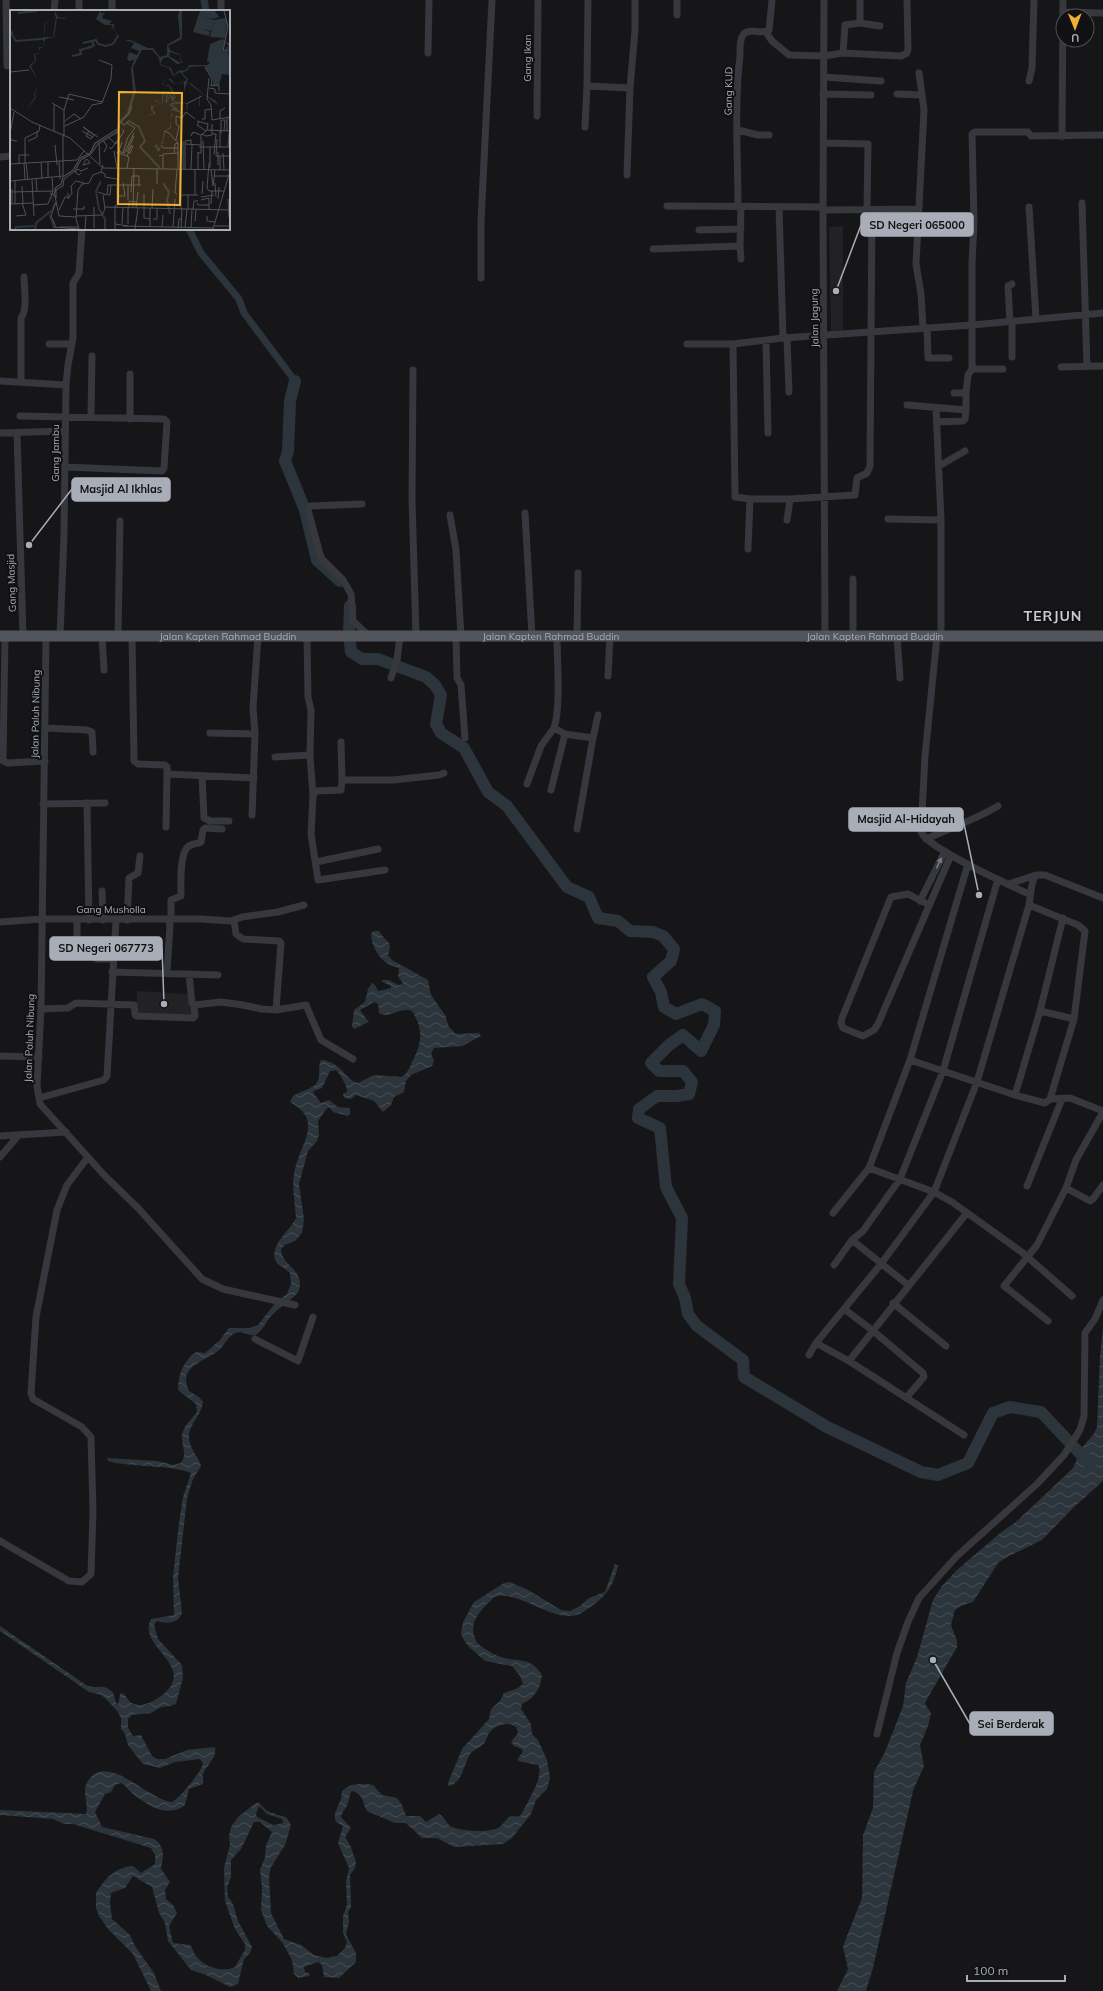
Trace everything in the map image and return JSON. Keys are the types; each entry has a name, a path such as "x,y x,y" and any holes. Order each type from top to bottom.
{"main road":[{"name":"Jalan Kapten Rahmad Buddin","path":"2,636 1103,636"}],"street":[{"path":"6,0 7,66"},
{"path":"54,10 55,0"},
{"path":"220,10 221,0"},
{"path":"428,0 428,53"},
{"path":"481,278 481,222 492,0"},
{"name":"Gang Ikan","path":"537,116 538,0"},
{"path":"585,128 588,0"},
{"path":"627,174 630,88 635,30 635,0"},
{"path":"677,0 677,15"},
{"path":"772,0 770,27 766,32 772,41 781,47 786,55 824,56 843,53 897,56 904,55 908,49 907,0"},
{"name":"Jalan Jagung","path":"824,0 823,209 825,336 825,636"},
{"path":"860,0 860,23"},
{"path":"1030,81 1032,68 1034,0"},
{"path":"1095,13 1102,13"},
{"path":"843,53 844,26 847,24 860,23 880,26"},
{"name":"Gang KUD","path":"741,259 736,76 742,35 747,32 766,32"},
{"path":"1062,137 1063,48"},
{"path":"919,73 924,110 923,157 918,209 916,264 928,357 949,358"},
{"path":"824,77 881,81"},
{"path":"587,86 630,88"},
{"path":"823,94 871,95"},
{"path":"898,94 922,96"},
{"path":"738,130 758,135 769,135"},
{"path":"936,422 963,421 966,419 966,392 968,375 972,369 972,263 974,222 972,134 975,132 1028,132 1031,136 1103,136"},
{"path":"733,344 734,494 737,498 790,499 854,495 858,478 867,473 870,466 870,210 868,144 824,143"},
{"path":"0,157 10,156"},
{"path":"1082,203 1087,366"},
{"path":"667,206 779,207 870,210 918,209"},
{"path":"779,207 789,392"},
{"path":"1029,207 1036,319"},
{"path":"699,230 741,229"},
{"name":"Gang Jambu","path":"60,636 66,385 72,344 73,283 79,273 82,230"},
{"path":"653,249 740,246"},
{"path":"21,382 21,318 24,313 25,302 24,277"},
{"path":"1012,284 1008,286 1012,358"},
{"path":"687,344 733,344 1011,322 1103,313"},
{"path":"766,341 768,433"},
{"path":"49,344 72,344"},
{"path":"91,417 92,356"},
{"path":"1061,367 1103,366"},
{"path":"972,369 1004,369"},
{"path":"413,370 412,499 416,636"},
{"path":"130,374 130,418"},
{"path":"0,381 66,385"},
{"path":"954,393 966,392"},
{"path":"907,405 966,410"},
{"path":"936,408 941,520 939,636 920,828 922,836 948,853 1029,894"},
{"path":"20,416 164,419 167,422 164,468 162,470 65,467"},
{"path":"0,433 64,431"},
{"name":"Gang Masjid","path":"17,432 23,636"},
{"path":"939,466 965,451"},
{"path":"748,549 750,499"},
{"path":"787,520 790,499"},
{"path":"362,504 310,506 308,510 320,554 346,585 352,596 353,622 369,636"},
{"path":"525,513 532,636"},
{"path":"450,515 456,550 459,636 457,682 461,684 466,738"},
{"path":"888,519 941,520"},
{"path":"118,636 120,520"},
{"path":"578,573 578,636"},
{"path":"853,579 853,636"},
{"path":"2,636 3,761 8,763 45,762"},
{"name":"Jalan Paluh Nibung","path":"46,636 41,1009 37,1086 40,1104 105,1176 138,1208 202,1279 223,1288 296,1305"},
{"path":"102,636 104,670"},
{"path":"132,636 134,761 138,764 165,765 167,768 166,828"},
{"path":"252,815 255,734 253,707 258,636"},
{"path":"307,636 308,697 311,717 310,755 313,796 311,834 318,880 385,870"},
{"path":"390,678 397,660 400,636"},
{"path":"527,784 541,746 554,728 557,702 557,636"},
{"path":"608,676 610,636"},
{"path":"897,636 900,678"},
{"path":"577,829 598,715"},
{"path":"45,728 87,730 92,732 93,752"},
{"path":"554,728 565,734 593,738"},
{"path":"210,733 255,734"},
{"path":"551,790 565,734"},
{"path":"313,796 316,791 341,790 341,742"},
{"path":"275,757 310,755"},
{"path":"342,780 393,780 439,775 444,773"},
{"path":"167,774 254,778"},
{"path":"202,776 204,818 210,821 229,821"},
{"path":"87,803 89,920"},
{"path":"43,804 105,803"},
{"path":"926,839 951,827 961,825 998,806"},
{"path":"167,973 171,900 181,896 182,860 185,851 189,845 201,842 203,830 205,828 222,829"},
{"path":"316,862 378,849"},
{"path":"920,901 932,887 948,853"},
{"path":"127,920 129,878 138,873 140,856"},
{"path":"833,1213 869,1168 910,1060 968,864"},
{"path":"1009,884 1036,875 1045,875 1103,898"},
{"path":"809,1355 816,1343 881,1264 934,1192 977,1082 1029,905 1029,894 1036,875"},
{"path":"834,1265 852,1240 863,1231 900,1179 943,1071 998,879"},
{"path":"929,905 908,894 891,897 842,1018 841,1023 843,1028 863,1036 874,1030 878,1024 929,905 932,887"},
{"path":"102,890 103,920"},
{"path":"910,1060 1014,1095 1045,1103 1050,1099 1074,1019 1085,931 1082,927 1063,918 1029,905"},
{"name":"Gang Musholla","path":"0,922 42,919 200,919 223,922 232,921 259,913 289,910 301,906"},
{"path":"1014,1095 1040,1011 1063,918"},
{"path":"77,919 77,939"},
{"path":"39,1098 104,1080 107,1076 116,920"},
{"path":"232,921 236,934 243,939 279,941 281,943 276,1010"},
{"path":"97,959 113,959"},
{"path":"112,972 218,975"},
{"path":"41,1009 68,1008 76,1004 134,1005 135,1015 137,1016 193,1018 195,1016 189,974"},
{"path":"194,1005 220,1002 276,1010 306,1006 321,1040 353,1059"},
{"path":"1040,1011 1074,1019"},
{"path":"0,1056 39,1057"},
{"path":"1048,1321 1005,1287 1005,1284 1037,1245 1066,1188 1076,1160 1103,1111 1070,1098 1050,1099"},
{"path":"1027,1186 1062,1099"},
{"path":"0,1136 66,1132"},
{"path":"0,1158 18,1136"},
{"path":"0,1541 69,1581 82,1582 91,1574 93,1511 91,1436 82,1427 33,1399 31,1394 36,1317 57,1210 67,1185 88,1157"},
{"path":"869,1168 934,1192 952,1202 966,1214 1023,1253 1026,1258 1072,1296"},
{"path":"1066,1188 1090,1201 1094,1199 1103,1185"},
{"path":"849,1361 893,1303 966,1214"},
{"path":"852,1240 908,1286"},
{"path":"877,1734 897,1653 908,1622 919,1598 957,1556 1038,1484 1064,1455 1080,1430 1084,1416 1085,1333 1096,1319 1103,1300"},
{"path":"893,1303 946,1346"},
{"path":"844,1310 872,1330 923,1373 924,1377 906,1398"},
{"path":"255,1339 298,1361 313,1317"},
{"path":"816,1343 849,1361 964,1435"}],"shaded area":[{"path":"843,226 843,330 831,331 829,227"},
{"path":"137,991 190,994 194,1016 136,1013"}],"water":[{"path":"379,931 388,942 390,947 388,955 392,960 428,980 431,995 445,1015 449,1027 456,1034 479,1033 481,1036 462,1046 434,1048 431,1054 434,1060 432,1066 411,1075 406,1081 404,1092 394,1097 391,1105 383,1112 374,1101 356,1095 351,1099 344,1098 343,1094 347,1092 347,1090 340,1074 336,1070 330,1071 322,1088 313,1091 314,1094 321,1103 329,1100 338,1107 350,1108 350,1114 348,1116 333,1112 330,1108 327,1108 318,1121 319,1135 317,1141 308,1151 299,1184 304,1219 302,1233 295,1241 285,1245 281,1249 285,1261 297,1274 299,1279 300,1285 298,1293 272,1315 257,1334 252,1335 239,1332 233,1334 219,1350 194,1366 187,1376 186,1383 189,1391 199,1397 203,1402 202,1408 189,1434 191,1446 201,1466 193,1479 187,1498 178,1578 182,1613 175,1621 165,1623 157,1621 154,1625 158,1639 182,1665 183,1678 176,1704 161,1707 151,1713 132,1715 128,1719 128,1728 133,1736 141,1735 152,1756 157,1759 165,1759 187,1750 215,1747 215,1755 203,1774 203,1784 189,1789 185,1805 178,1809 164,1811 150,1806 130,1792 125,1785 121,1783 115,1785 111,1792 105,1794 95,1812 102,1827 154,1839 160,1845 163,1852 161,1869 170,1882 165,1890 166,1899 173,1905 177,1913 169,1926 173,1943 190,1945 199,1960 214,1968 230,1969 235,1967 245,1950 245,1944 235,1929 225,1901 224,1868 230,1845 229,1836 231,1827 238,1817 256,1803 259,1803 267,1811 287,1818 291,1825 285,1845 271,1867 269,1876 271,1913 284,1939 301,1945 314,1955 326,1958 337,1956 345,1948 347,1942 343,1933 343,1916 347,1905 346,1882 349,1868 338,1843 343,1826 336,1822 335,1819 335,1813 341,1799 342,1791 345,1788 356,1784 373,1785 382,1795 397,1798 402,1805 406,1816 420,1816 426,1822 439,1814 450,1826 462,1830 494,1830 500,1827 509,1817 521,1815 537,1783 539,1770 538,1765 518,1761 518,1758 523,1752 522,1749 514,1746 511,1742 518,1733 516,1727 513,1725 506,1724 498,1726 492,1730 488,1734 484,1744 471,1753 457,1781 449,1786 448,1783 462,1749 489,1719 491,1709 500,1701 504,1693 516,1689 523,1684 520,1676 512,1666 485,1661 469,1647 461,1634 463,1622 474,1602 504,1583 510,1582 528,1590 561,1610 570,1611 580,1606 589,1598 605,1592 615,1564 618,1566 609,1589 602,1598 583,1613 566,1616 556,1614 513,1597 503,1596 494,1597 476,1617 474,1622 474,1635 479,1645 498,1656 528,1662 533,1665 542,1675 538,1689 530,1699 522,1704 521,1709 531,1724 532,1734 538,1740 547,1760 550,1778 547,1789 536,1800 531,1814 512,1838 503,1844 454,1847 437,1838 422,1838 406,1823 395,1823 367,1811 361,1796 352,1791 341,1817 351,1828 345,1837 350,1845 356,1862 355,1868 350,1875 351,1907 348,1912 349,1921 346,1935 356,1953 356,1962 339,1978 324,1977 322,1965 318,1962 304,1967 305,1972 310,1974 309,1976 298,1978 294,1974 292,1960 282,1942 267,1926 261,1910 262,1888 260,1870 265,1857 266,1845 272,1832 260,1822 254,1822 241,1849 231,1860 231,1877 227,1888 228,1897 233,1904 238,1921 252,1947 250,1953 244,1959 238,1984 230,1987 206,1975 191,1970 168,1941 165,1923 159,1913 152,1887 133,1876 125,1888 111,1893 110,1902 112,1919 130,1935 135,1946 154,1973 161,1991 151,1991 133,1954 108,1929 99,1916 96,1908 96,1893 103,1883 116,1871 133,1866 141,1873 155,1864 155,1855 151,1848 73,1824 64,1824 53,1819 0,1815 0,1810 86,1814 86,1785 96,1773 106,1771 117,1774 151,1794 172,1802 180,1796 190,1784 199,1772 203,1763 200,1759 175,1762 160,1768 143,1764 128,1745 125,1734 121,1729 121,1718 118,1712 106,1699 101,1695 89,1692 0,1631 0,1626 86,1685 93,1687 105,1687 111,1691 114,1694 118,1705 120,1694 122,1693 130,1702 142,1705 161,1696 171,1685 174,1675 171,1666 152,1639 149,1629 151,1619 174,1615 173,1577 179,1523 183,1497 191,1473 172,1468 129,1465 108,1461 107,1458 157,1461 173,1465 181,1463 184,1456 182,1439 183,1431 197,1412 196,1404 178,1390 180,1374 185,1364 196,1352 205,1353 220,1340 229,1328 250,1328 258,1325 276,1302 287,1294 291,1284 290,1273 276,1262 274,1256 277,1244 296,1218 293,1187 294,1175 308,1132 306,1117 300,1109 290,1102 293,1096 316,1084 319,1076 319,1066 321,1060 334,1064 349,1078 358,1083 374,1075 401,1077 409,1069 420,1043 420,1030 412,1011 403,1010 383,1015 379,1013 378,1004 374,1002 360,1010 369,1022 354,1029 352,1026 354,1010 365,1002 368,989 372,983 378,991 391,988 391,986 381,981 384,980 388,980 399,985 403,984 398,976 399,968 386,962 376,952 371,936 372,932","holes":["259,1806 267,1814 282,1819 283,1823 273,1825 257,1817 256,1814"]},
{"path":"1103,1328 1103,1481 1073,1508 1042,1540 998,1563 973,1602 961,1606 955,1610 951,1625 957,1641 957,1647 925,1704 931,1713 928,1726 920,1745 924,1766 913,1791 873,1968 866,1991 837,1991 848,1969 843,1947 862,1898 863,1835 873,1808 874,1772 885,1752 903,1706 906,1683 917,1657 933,1600 942,1586 957,1570 999,1534 1017,1521 1074,1467 1080,1451 1097,1427 1100,1356"}],"waterway":[{"path":"204,0 206,10"},
{"path":"190,230 201,253 239,299 244,313 295,381"},
{"path":"295,381 290,401 288,451 285,461 305,510 317,560 340,581"},
{"path":"350,606 349,634 351,652 362,659 378,659 426,677 435,685 441,695 436,724 441,733 464,748 488,792 507,806 567,887 589,897 598,918 618,921 630,931 653,932 663,936 674,949 671,961 653,977 661,992 664,1007 676,1014 702,1004 715,1011 714,1025 701,1051 683,1035 669,1045 651,1063 659,1071 683,1071 692,1082 689,1094 677,1096 657,1096 639,1109 638,1118 660,1128 666,1187 682,1218 679,1284 685,1298 688,1314 697,1326 743,1360 744,1377 827,1427 921,1472 938,1475 968,1463 993,1413 1010,1407 1041,1412 1090,1464"}],"place":[{"name":"SD Negeri 065000","path":"836,291"},
{"name":"Masjid Al Ikhlas","path":"29,545"},
{"name":"Masjid Al-Hidayah","path":"979,895"},
{"name":"SD Negeri 067773","path":"164,1004"},
{"name":"Sei Berderak","path":"933,1660"}],"district":[{"name":"TERJUN","path":"1053,616"}]}
